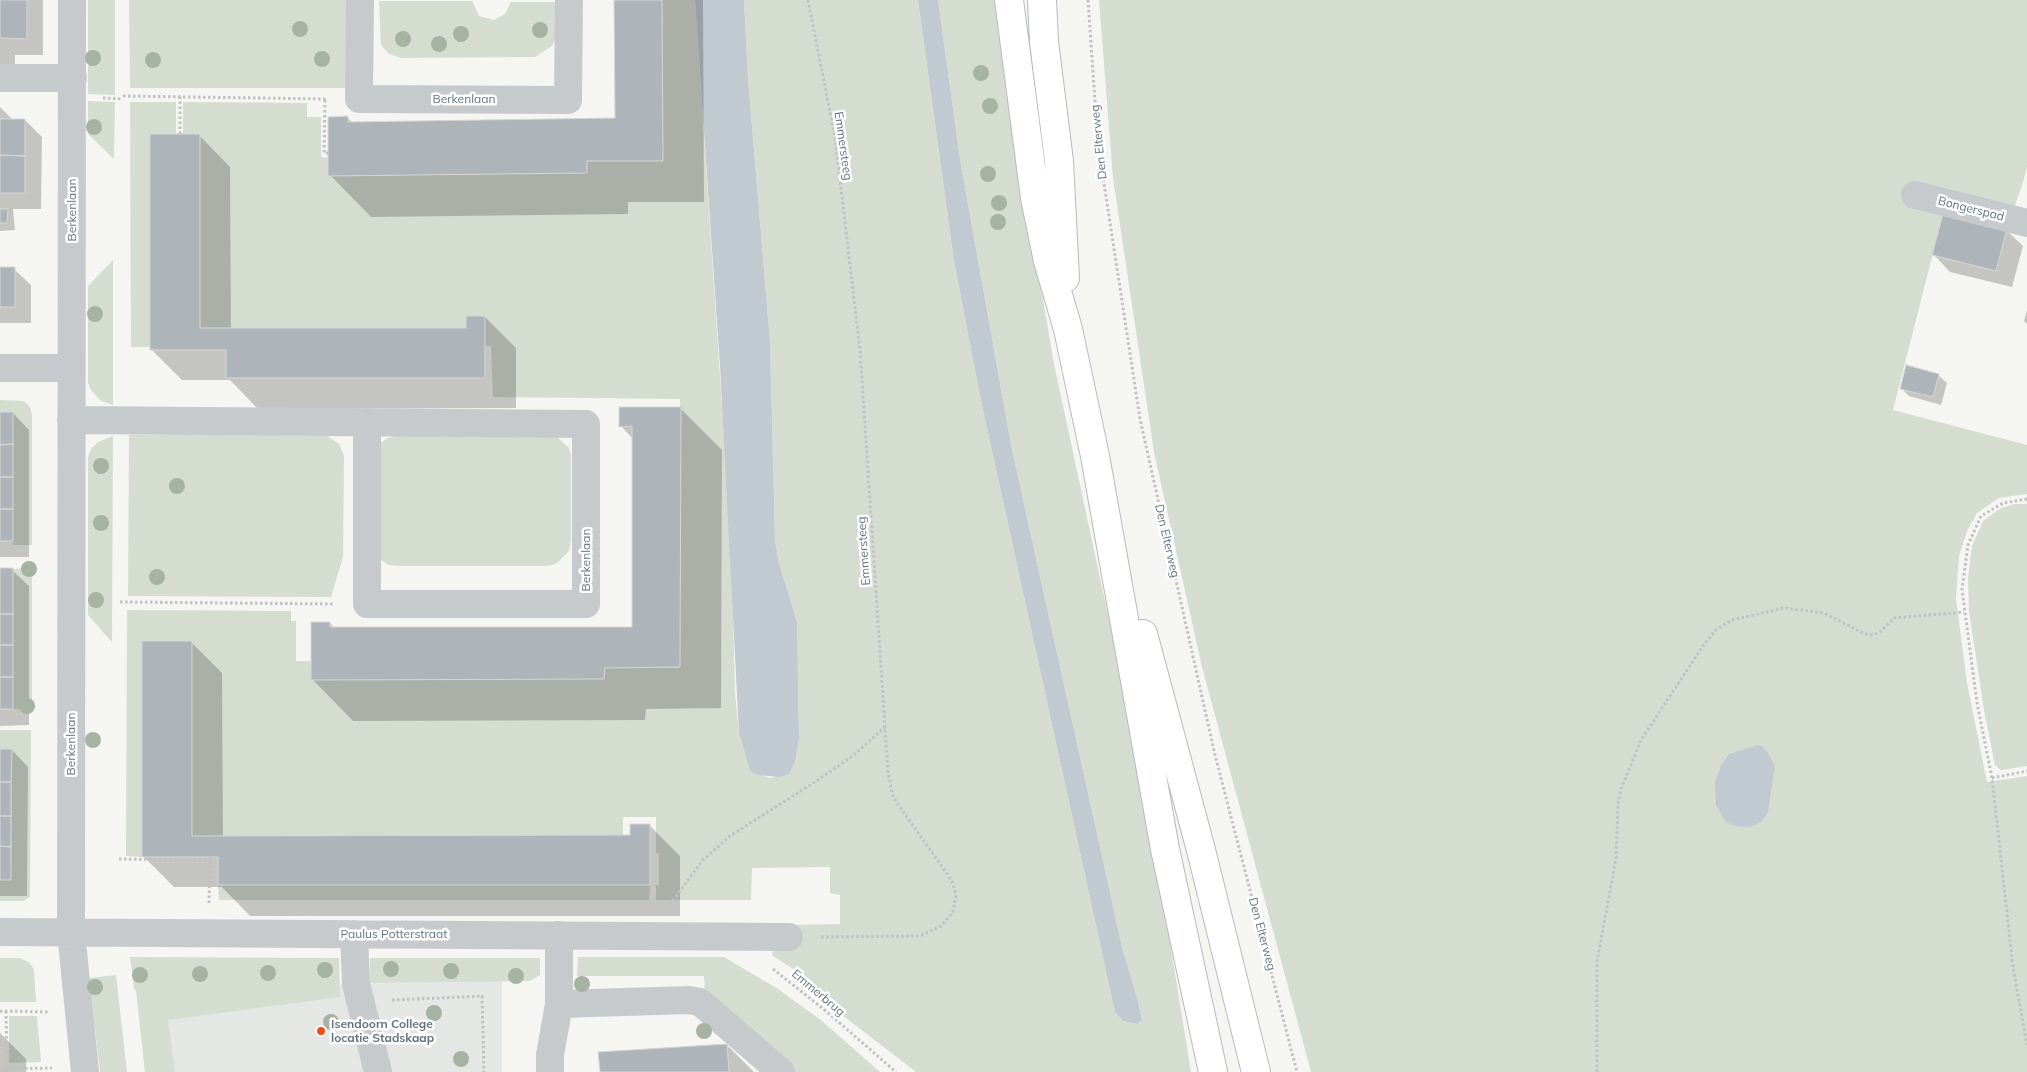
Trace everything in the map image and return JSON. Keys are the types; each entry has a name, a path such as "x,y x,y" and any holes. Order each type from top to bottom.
{"main road":[{"path":"1009,0 1035,198 1048,261 1068,329 1095,456 1164,849 1213,1072"},
{"path":"1042,0 1044,42 1059,161 1068,329"},
{"path":"1095,456 1201,850 1256,1072"}],"street":[{"name":"Berkenlaan","path":"72,0 71,932 85,1070"},
{"path":"360,0 360,99"},
{"name":"Berkenlaan","path":"360,99 568,100 569,0"},
{"path":"0,78 72,78"},
{"name":"Bongerspad","path":"1915,195 2027,224"},
{"path":"0,368 71,368"},
{"name":"Berkenlaan","path":"71,420 586,424 586,604 367,604"},
{"path":"367,422 367,604"},
{"name":"Paulus Potterstraat","path":"0,932 789,937"},
{"path":"354,934 356,984 378,1072"},
{"path":"550,1072 550,1054 559,1004 559,935"},
{"path":"559,1004 689,1000 700,1002 780,1072"}],"path":[{"name":"Emmersteeg","path":"789,937 920,936 941,926 953,912 956,895 952,881 893,797 888,773 860,350 835,138 808,0"},
{"name":"Den Elterweg","path":"1088,0 1098,144 1140,419 1215,755 1297,1072"},
{"path":"123,96 360,99"},
{"path":"180,96 180,134"},
{"path":"325,99 324,153 328,153"},
{"path":"2027,499 2003,503 1981,516 1973,531 1964,563 1962,589 1977,703 1992,778 2013,967 2027,1045"},
{"path":"120,602 367,604"},
{"path":"1597,1072 1597,961 1616,859 1618,804 1621,789 1641,740 1703,646 1716,630 1732,620 1784,608 1824,613 1865,634 1873,635 1880,632 1894,618 1964,612"},
{"path":"670,905 702,861 730,836 823,777 854,755 885,727"},
{"path":"1992,778 2027,771"},
{"path":"119,859 209,859 209,906"},
{"name":"Emmerbrug","path":"769,966 820,1006 896,1072"},
{"path":"360,1001 482,996 484,1072"},
{"path":"0,1011 79,1012"},
{"path":"6,1011 7,1070"},
{"path":"0,1069 85,1070"}],"shaded area":[{"path":"88,0 115,0 115,95 88,94"},
{"path":"129,0 350,0 350,88 130,88"},
{"path":"662,0 695,0 731,543 735,693 739,733 750,771 770,778 789,774 795,763 799,739 797,622 779,563 775,541 770,341 748,79 744,0 918,0 954,261 980,396 1115,1012 1123,1021 1137,1024 1142,1020 1138,1001 1122,947 1011,445 960,159 938,0 997,0 1022,178 1054,364 1125,694 1159,875 1191,1072 916,1072 833,1008 809,979 773,956 772,952 776,950 790,925 840,924 840,895 830,893 830,867 752,868 751,900 656,900 656,885 659,885 659,854 656,853 656,817 623,817 623,835 192,836 192,641 142,641 142,857 126,856 127,610 291,611 291,621 296,621 296,661 678,668 680,399 493,397 491,346 131,347 130,102 176,102 176,133 183,134 183,102 307,103 307,117 321,117 321,157 328,158 329,176 587,173 587,161 663,161"},
{"path":"695,0 744,0 748,79 770,341 775,541 779,563 797,622 799,739 795,763 789,774 779,777 758,775 750,771 739,733 720,366"},
{"path":"918,0 938,0 960,159 1011,445 1122,947 1138,1001 1142,1020 1137,1024 1123,1021 1115,1012 980,396 954,261"},
{"path":"1099,0 2027,0 2027,167 2023,182 2007,229 1943,214 1893,410 2027,445 2027,494 1999,498 1977,513 1967,531 1959,556 1956,598 1967,683 1987,782 2027,776 2027,1072 1311,1072 1202,667 1154,452 1113,178"},
{"path":"379,1 472,1 479,16 494,20 505,14 511,2 557,2 557,37 552,46 535,57 401,58 389,54 381,45"},
{"path":"88,101 115,102 114,159 88,134"},
{"path":"113,260 113,405 101,401 91,390 88,383 88,286"},
{"path":"0,400 24,401 30,407 32,415 32,545 13,545 13,412 0,412"},
{"path":"325,434 339,444 344,456 343,557 331,597 128,596 129,435"},
{"path":"398,435 557,437 569,448 571,456 571,541 569,551 556,564 546,566 401,566 389,565 381,560 375,551 380,443"},
{"path":"113,436 112,642 88,615 88,457 91,449 98,442"},
{"path":"2014,504 2027,504 2027,766 2001,770 1995,765 1984,710 1969,611 1968,577 1972,546 1983,521 2001,508"},
{"path":"32,568 32,709 13,709 13,569"},
{"path":"0,730 31,730 30,897 23,901 0,901 0,880 11,880 12,750 0,749"},
{"path":"1757,745 1762,746 1768,753 1775,766 1768,812 1761,822 1750,827 1735,826 1726,822 1716,805 1715,781 1721,766 1729,754"},
{"path":"218,885 650,885 649,900 219,900"},
{"path":"130,957 339,958 340,997 168,1020 175,1072 145,1072 136,990 134,990"},
{"path":"578,957 724,957 778,989 822,1021 880,1072 792,1072 705,994 704,976 577,976"},
{"path":"0,958 20,958 30,963 34,970 36,1002 0,1002"},
{"path":"370,958 540,958 540,975 530,981 370,983"},
{"path":"116,975 127,1072 100,1072 89,978"},
{"name":"Isendoorn College locatie Stadskaap","path":"502,980 502,1072 145,1072 136,990"},
{"path":"9,1016 37,1016 41,1062 9,1063"}],"building":[{"path":"0,0 27,0 27,39 0,38"},
{"path":"614,0 662,0 663,161 587,161 587,173 328,176 328,117 348,116 348,122 615,118"},
{"path":"0,119 25,119 25,156 0,155"},
{"path":"150,134 200,134 200,328 466,328 466,316 485,316 485,378 226,378 226,350 150,350"},
{"path":"0,155 25,156 25,193 0,193"},
{"path":"0,209 8,209 7,223 0,223"},
{"path":"1943,214 2007,229 1996,271 1932,255"},
{"path":"0,267 15,267 15,307 0,307"},
{"path":"1906,365 1939,374 1933,397 1900,389"},
{"path":"619,407 681,407 680,667 605,668 604,679 311,680 311,622 330,622 330,627 632,627 632,426 619,427"},
{"path":"0,412 13,412 13,444 0,445"},
{"path":"13,444 13,477 0,477 0,445"},
{"path":"0,477 13,477 13,509 0,509"},
{"path":"0,509 13,509 13,541 0,541"},
{"path":"0,568 13,568 13,614 0,614"},
{"path":"0,614 13,614 13,645 0,645"},
{"path":"142,641 192,641 192,836 630,835 630,824 650,824 650,885 218,885 218,857 142,857"},
{"path":"0,645 13,645 13,677 0,677"},
{"path":"0,677 13,677 13,709 0,709"},
{"path":"0,749 12,749 11,782 0,782"},
{"path":"0,782 11,782 11,816 0,816"},
{"path":"0,816 11,816 11,847 0,846"},
{"path":"0,846 11,847 11,880 0,880"},
{"path":"727,1044 729,1072 600,1072 598,1052"}],"place":[{"name":"Isendoorn College locatie Stadskaap","path":"321,1031"}]}
